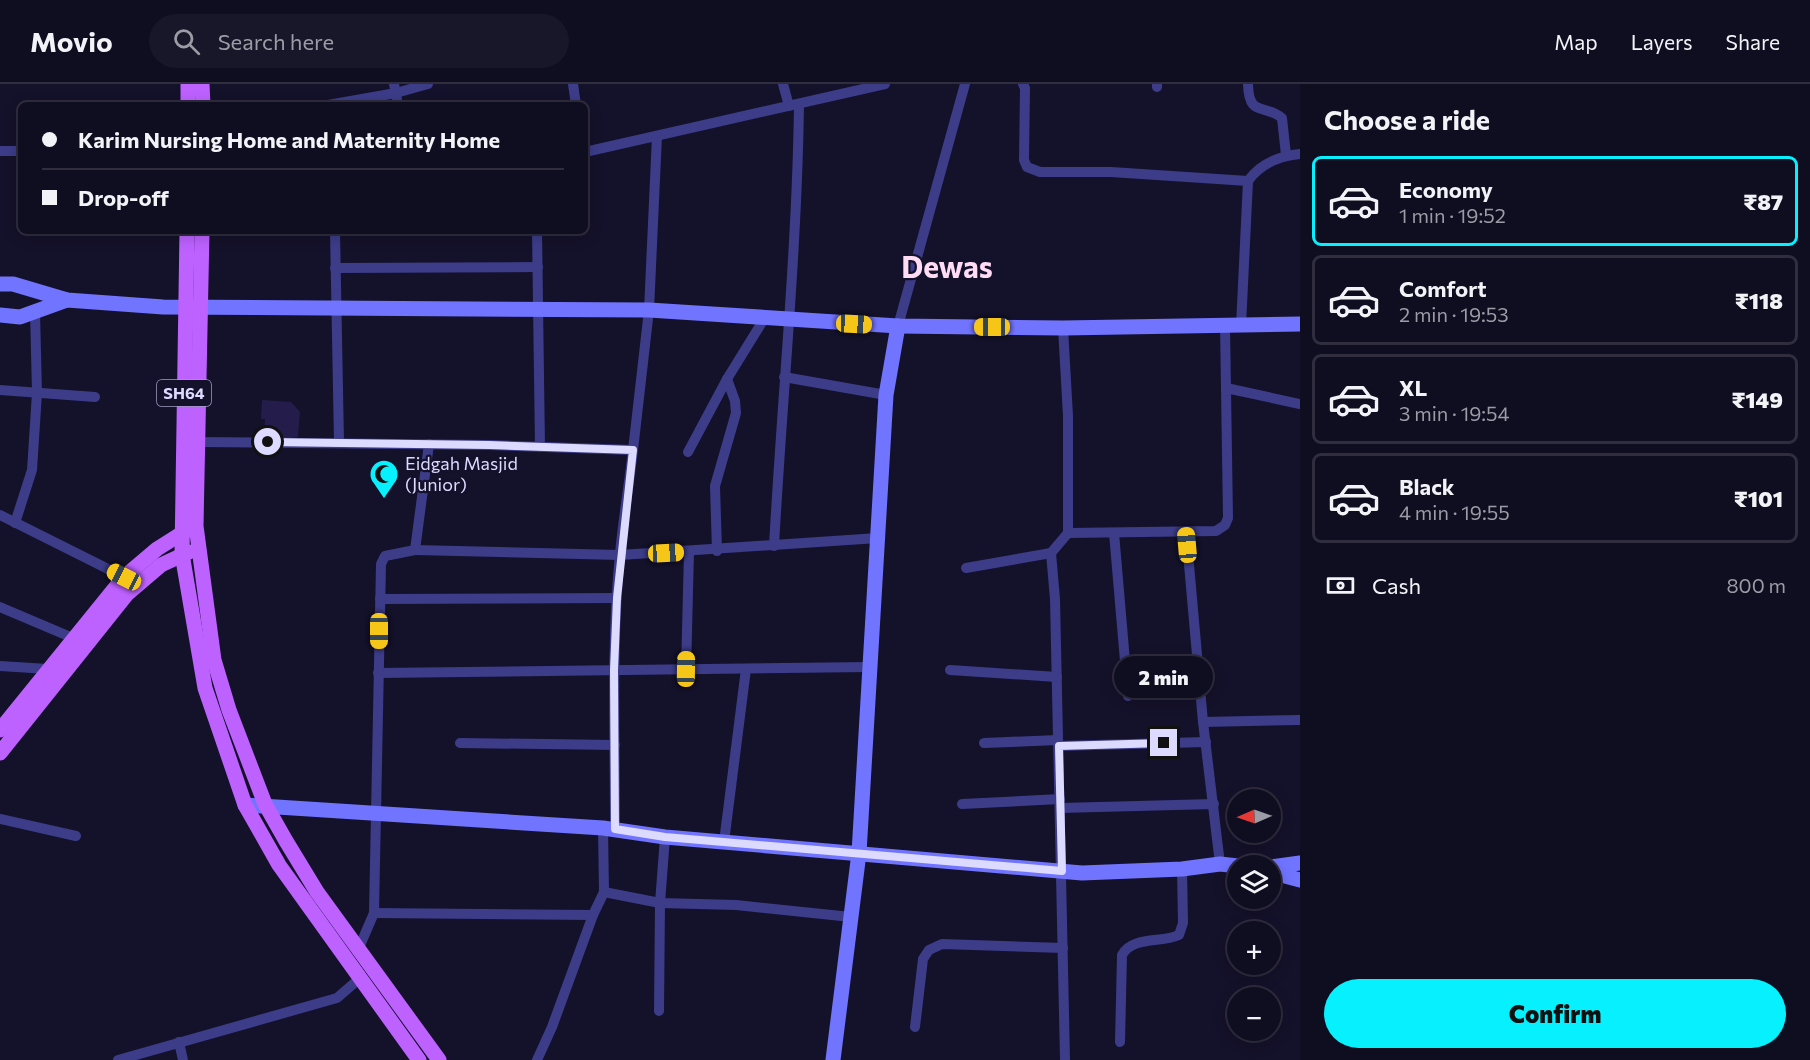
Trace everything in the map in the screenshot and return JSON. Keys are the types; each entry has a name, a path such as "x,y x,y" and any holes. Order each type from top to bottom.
{"main road":[{"path":"188,84 188,102"},
{"path":"202,84 203,102"},
{"name":"SH64","path":"187,234 194,308 198,442 197,549"},
{"name":"SH64","path":"182,554 181,533 194,308 202,234"},
{"path":"0,730 124,577 157,549 196,526"},
{"path":"0,753 126,594 161,565 197,549 214,660 242,748 265,804 317,892 439,1060"},
{"path":"182,554 205,688 245,805 303,902 419,1060"}],"street":[{"path":"340,102 395,88 428,84"},
{"path":"573,84 576,102"},
{"path":"774,546 797,213 794,105 783,84"},
{"path":"588,151 885,84"},
{"path":"833,1060 859,853 886,395 898,326 965,84"},
{"path":"1023,84 1025,88 1024,160 1027,167 1040,172 1111,172 1248,181"},
{"path":"1248,84 1251,103 1258,110 1275,112 1282,118 1286,155"},
{"path":"537,1060 604,892 615,745 614,670 620,555 649,310 657,136"},
{"path":"0,151 18,151"},
{"path":"1241,326 1248,181 1256,170 1286,155 1300,153"},
{"path":"335,234 339,442"},
{"path":"537,234 540,447"},
{"path":"335,268 538,267"},
{"path":"0,284 13,284 67,300 194,308 649,310 788,321 898,326 1063,328 1300,324"},
{"path":"0,315 20,317 67,300"},
{"path":"15,523 32,470 37,393 35,311"},
{"path":"688,452 727,379 764,319"},
{"path":"1068,534 1216,531 1225,525 1228,518 1225,325"},
{"path":"966,568 1051,553 1068,534 1068,416 1063,328"},
{"path":"784,378 886,395"},
{"path":"717,551 715,486 736,413 735,400 727,379"},
{"path":"1226,388 1300,404"},
{"path":"0,390 95,397"},
{"path":"198,442 339,442 633,450"},
{"path":"415,550 429,444"},
{"path":"0,515 124,577"},
{"path":"1186,531 1203,722 1220,864"},
{"path":"1114,533 1128,696"},
{"path":"358,950 374,913 381,564 385,556 415,550 620,555 717,551 878,538"},
{"path":"686,669 689,552"},
{"path":"1051,553 1057,677 1065,1060"},
{"path":"380,599 617,598"},
{"path":"0,607 73,638"},
{"path":"0,666 48,669"},
{"path":"378,673 870,667"},
{"path":"724,842 746,669"},
{"path":"950,670 1057,677"},
{"path":"1203,722 1300,720"},
{"path":"984,743 1206,742"},
{"path":"460,743 615,745"},
{"path":"245,805 265,804 376,814 609,828 665,837 1062,871 1227,865"},
{"path":"962,804 1214,804"},
{"path":"0,819 76,836"},
{"path":"659,1011 660,903 665,837"},
{"path":"1281,866 1300,863"},
{"path":"1120,1042 1122,955 1129,947 1139,943 1179,935 1183,922 1182,868"},
{"path":"1281,875 1300,880"},
{"path":"604,892 660,903 736,905 851,917"},
{"path":"374,913 593,915"},
{"path":"915,1027 923,959 929,950 942,944 1063,948"},
{"path":"118,1060 337,998 359,979"},
{"path":"179,1042 183,1060"}],"building":[{"path":"262,400 291,402 300,412 298,437 282,439 283,434 264,433 265,419 261,419"}],"place":[{"name":"Eidgah Masjid (Junior)","path":"384,500"}],"district":[{"name":"Dewas","path":"947,268"}],"route":[{"path":"268,442 489,445 633,450 617,598 614,670 615,829 665,837 1062,871 1059,746 1164,743"}]}
